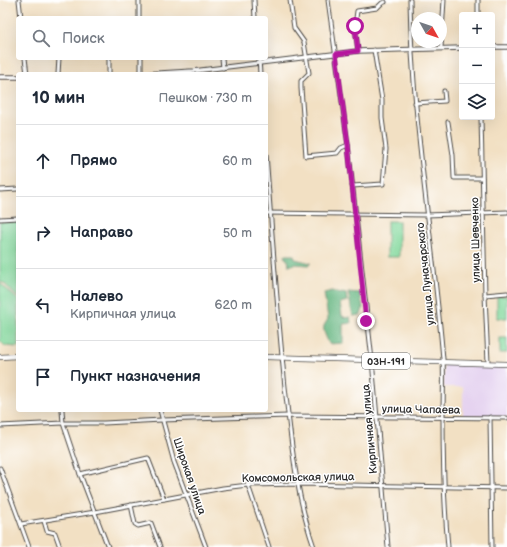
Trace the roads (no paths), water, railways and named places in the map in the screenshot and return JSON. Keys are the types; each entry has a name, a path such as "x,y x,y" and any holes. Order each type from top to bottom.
{"main road":[{"path":"0,357 16,356"},
{"name":"03Н-191","path":"268,357 507,364"}],"street":[{"path":"19,0 21,16"},
{"path":"139,0 139,16"},
{"path":"254,0 255,16"},
{"path":"290,0 294,28 304,42 308,58 309,73 301,81 306,156 337,153 341,148 348,145"},
{"name":"Кирпичная улица","path":"328,0 348,145 372,360 384,486 388,547"},
{"name":"улица Луначарского","path":"410,0 411,49 415,103 437,294 443,362 443,418 448,547"},
{"path":"443,12 444,0"},
{"path":"478,0 478,12"},
{"path":"358,51 355,26 357,11 377,8 385,2"},
{"path":"495,48 507,47"},
{"path":"177,72 260,64 358,51 441,48"},
{"path":"447,48 459,48"},
{"path":"352,186 383,184 386,148 382,118 382,100 374,50"},
{"path":"25,60 27,72"},
{"path":"58,72 59,60"},
{"path":"109,60 109,72"},
{"path":"141,60 142,72"},
{"path":"222,60 223,68"},
{"path":"259,60 260,72"},
{"path":"0,77 16,77"},
{"path":"415,103 445,101 444,91"},
{"name":"улица Шевченко","path":"481,120 488,363"},
{"path":"448,122 453,155 454,178 482,178"},
{"path":"268,184 288,416 298,484 309,533 314,547"},
{"path":"0,190 16,190"},
{"path":"270,213 427,215 507,212"},
{"path":"0,219 16,218"},
{"path":"485,294 507,293"},
{"path":"62,412 63,423 80,474 108,547"},
{"name":"Широкая улица","path":"160,412 174,462 206,547"},
{"name":"улица Чапаева","path":"0,426 288,416 507,418"},
{"path":"490,417 492,547"},
{"path":"80,474 148,458 164,499"},
{"path":"0,468 29,547"},
{"name":"Комсомольская улица","path":"21,524 95,512 222,488 248,485 298,484 507,488"},
{"path":"248,485 269,547"},
{"path":"131,505 136,524 138,526 151,523 160,547"},
{"path":"44,521 47,531 55,533 60,547"}]}
